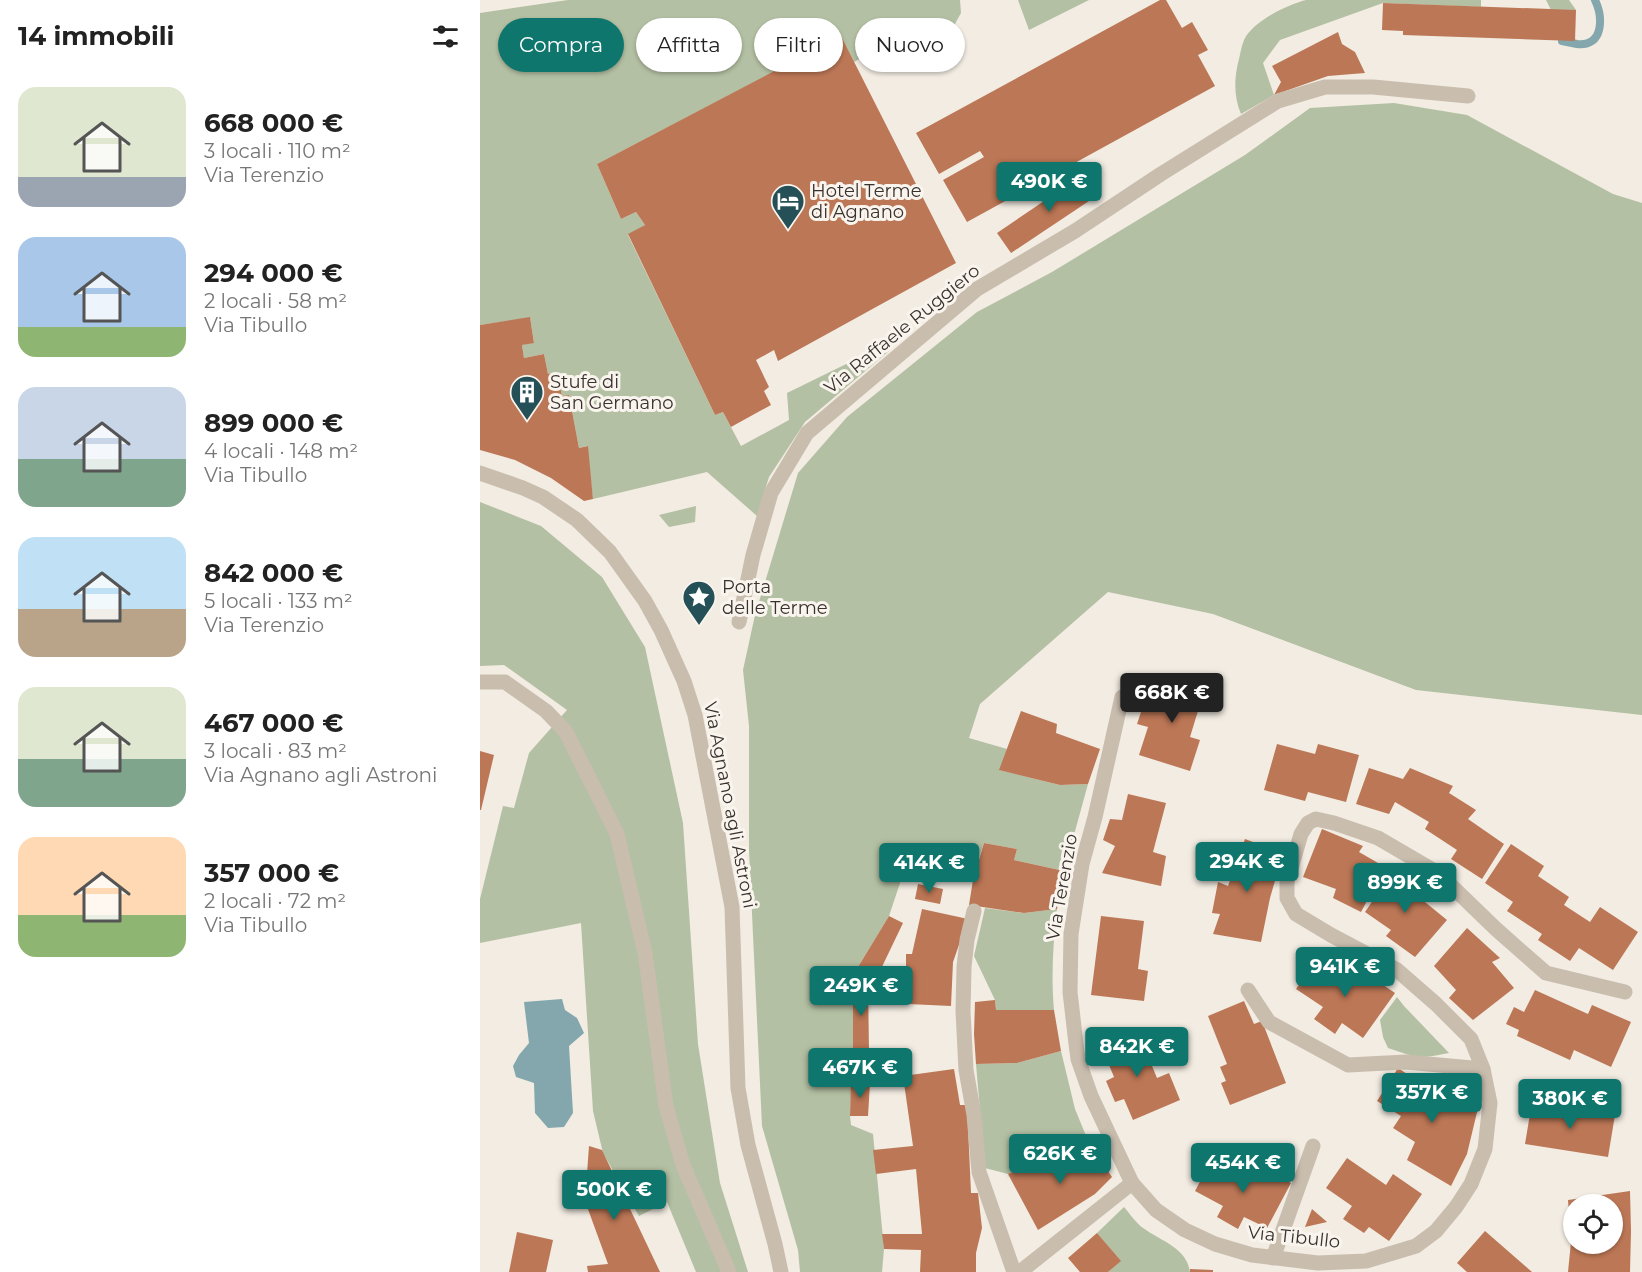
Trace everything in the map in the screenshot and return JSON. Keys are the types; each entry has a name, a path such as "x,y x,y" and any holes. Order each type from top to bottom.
{"street":[{"name":"Via Raffaele Ruggiero","path":"739,622 753,555 771,493 807,433 977,290 1075,231 1278,101 1325,87 1373,87 1468,96"},
{"name":"Via Agnano agli Astroni","path":"480,473 543,497 577,520 610,552 645,601 684,681 695,715 732,907 738,1088 748,1145 781,1272"},
{"path":"480,682 505,682 546,711 566,732 617,834 645,953 666,1106 683,1165 729,1272"},
{"name":"Via Terenzio","path":"1122,696 1095,818 1082,864 1071,934 1070,992 1078,1059 1091,1096 1132,1183"},
{"name":"Via Tibullo","path":"1132,1183 1156,1210 1185,1230 1215,1244 1252,1255 1318,1263 1366,1261 1416,1246 1436,1232 1471,1184 1485,1149 1490,1102 1483,1069 1470,1039 1436,1004 1397,970 1296,914 1287,898 1287,882 1301,834 1308,823 1316,819 1378,838 1438,873 1546,973 1625,992"},
{"path":"974,911 964,967 963,1011 966,1070 974,1115 979,1172 1014,1272"},
{"path":"1248,990 1269,1022 1348,1065 1406,1062 1483,1069"},
{"path":"1273,1258 1313,1146"},
{"path":"1020,1272 1132,1183"}],"green space":[{"path":"568,0 960,0 961,13 958,18 855,18 854,62 843,41 843,18 754,18 754,72 774,72 597,164 621,219 636,212 645,225 628,235 715,415 723,412 741,446 789,420 787,393 887,344 889,351 805,422 769,477 757,516 707,472 593,499 587,446 579,448 569,395 562,396 557,372 548,374 544,354 524,358 522,345 534,342 530,318 480,325 480,13"},
{"path":"1018,0 1089,0 1029,30"},
{"path":"1306,0 1481,0 1481,7 1383,3 1280,40 1263,63 1274,95 1241,114 1235,82 1244,40 1248,33 1263,20 1280,10"},
{"path":"1546,0 1569,0 1576,10 1551,10"},
{"path":"1394,103 1467,115 1613,194 1642,203 1642,715 1416,690 1213,614 1108,592 980,704 969,738 1007,749 1000,770 1060,785 1088,784 1064,871 1014,860 1017,849 984,843 979,858 933,845 903,874 889,916 858,967 853,982 850,1116 851,1125 873,1134 884,1249 882,1272 800,1272 798,1250 762,1126 749,850 749,726 743,670 755,615 798,473 847,417 977,312 1052,272 1245,155 1310,108"},
{"path":"480,502 541,526 602,577 645,647 683,823 698,1044 720,1183 748,1272 696,1272 667,1202 639,1216 603,1153 593,1111 581,923 480,943 480,899 503,806 514,808 529,753 567,710 504,665 480,666"},
{"path":"696,506 695,522 669,527 659,515"},
{"path":"985,908 1024,913 1057,909 1053,960 1054,1010 996,1010 995,1000 974,956"},
{"path":"1397,997 1449,1053 1418,1056 1388,1048 1380,1020"},
{"path":"1061,1051 1075,1109 1089,1143 1044,1169 1039,1161 1008,1174 985,1168 976,1064 1017,1063"},
{"path":"1124,1207 1140,1226 1179,1251 1188,1264 1190,1272 1108,1272 1120,1261 1097,1233"}],"water":[{"path":"562,999 565,1010 577,1018 584,1033 569,1046 573,1113 564,1127 548,1128 535,1113 534,1083 516,1077 513,1066 529,1043 524,1002"}],"building":[{"path":"1160,0 1166,0 1182,28 1192,22 1208,50 1198,55 1215,86 967,222 943,180 984,157 980,151 939,174 916,133"},
{"path":"1383,3 1576,10 1575,41 1403,35 1403,31 1382,30"},
{"path":"1338,32 1342,44 1355,52 1365,73 1328,76 1274,95 1281,82 1272,66"},
{"name":"Hotel Terme di Agnano","path":"843,40 855,64 855,72 859,72 956,263 778,361 774,350 756,360 769,387 764,391 771,405 731,427 723,412 715,415 628,234 645,225 636,212 621,219 597,164 772,72 843,72"},
{"path":"1087,172 1101,193 1011,253 997,233"},
{"name":"Stufe di San Germano","path":"530,317 534,343 522,345 524,358 544,354 548,374 557,372 562,396 569,395 579,448 588,446 593,499 584,501 551,478 515,460 480,450 480,325"},
{"path":"1165,676 1205,688 1190,737 1200,740 1190,771 1139,755 1148,727 1137,724 1145,700 1156,703"},
{"path":"1021,711 1057,724 1056,733 1100,749 1088,784 1060,785 999,770"},
{"path":"1277,744 1315,754 1318,744 1359,755 1346,802 1308,792 1305,801 1264,790"},
{"path":"480,751 494,755 481,810 480,810"},
{"path":"1369,768 1403,779 1410,768 1453,786 1449,793 1476,810 1468,819 1504,844 1482,879 1451,859 1457,850 1425,829 1429,822 1395,802 1389,814 1356,804"},
{"path":"1128,794 1166,803 1153,852 1166,856 1161,886 1102,873 1115,846 1103,840 1110,819 1122,820"},
{"path":"1322,829 1363,846 1359,852 1385,867 1361,912 1333,898 1336,889 1303,877"},
{"path":"1245,839 1283,853 1270,898 1261,942 1213,934 1220,914 1212,913 1218,882 1228,886"},
{"path":"984,843 1017,849 1014,860 1064,871 1057,909 1024,913 969,905 973,880"},
{"path":"1511,844 1544,866 1538,876 1569,897 1564,905 1590,922 1600,907 1638,932 1613,970 1579,948 1570,961 1538,940 1542,934 1507,911 1513,902 1485,883"},
{"path":"931,855 946,859 942,874 926,870"},
{"path":"1393,871 1426,894 1420,898 1447,920 1415,957 1386,936 1391,930 1365,912"},
{"path":"918,884 943,889 940,904 915,899"},
{"path":"922,909 968,919 953,962 951,1006 908,1004 906,954 912,954"},
{"path":"889,916 903,923 879,973 858,967"},
{"path":"1101,916 1144,921 1138,969 1148,971 1144,1001 1091,995"},
{"path":"1467,928 1500,958 1492,962 1514,988 1473,1020 1449,998 1456,990 1434,966"},
{"path":"1318,957 1356,983 1364,972 1395,993 1363,1038 1342,1023 1335,1034 1314,1019 1323,1007 1296,989"},
{"path":"853,982 868,982 869,1051 853,1051"},
{"path":"1535,990 1588,1014 1592,1005 1631,1022 1611,1067 1574,1050 1570,1060 1517,1036 1519,1030 1506,1024 1514,1007 1524,1012"},
{"path":"995,1000 996,1010 1054,1010 1061,1051 1017,1063 976,1064 975,1002"},
{"path":"1244,1001 1254,1024 1262,1021 1286,1083 1230,1105 1221,1083 1226,1081 1220,1067 1227,1064 1208,1016"},
{"path":"1138,1032 1157,1078 1169,1073 1180,1100 1133,1120 1124,1099 1115,1102 1106,1081 1114,1077 1102,1048"},
{"path":"1398,1068 1439,1095 1445,1086 1478,1108 1467,1154 1451,1186 1407,1160 1415,1142 1393,1128 1401,1116 1377,1101"},
{"path":"954,1069 960,1105 967,1105 971,1193 978,1193 982,1228 976,1253 976,1272 920,1272 921,1250 884,1249 882,1234 922,1234 916,1169 876,1174 873,1150 913,1146 903,1076"},
{"path":"851,1082 870,1083 868,1116 850,1116"},
{"path":"1532,1102 1615,1115 1608,1157 1525,1144"},
{"path":"1089,1143 1112,1177 1095,1194 1038,1230 1008,1174 1039,1161 1044,1169"},
{"path":"589,1146 602,1150 660,1272 588,1272 587,1266 608,1264 585,1201"},
{"path":"1347,1158 1386,1185 1393,1174 1422,1194 1389,1241 1369,1227 1364,1233 1343,1219 1352,1206 1326,1188"},
{"path":"1212,1159 1253,1180 1260,1167 1291,1183 1267,1228 1244,1217 1238,1229 1217,1217 1223,1206 1195,1191"},
{"path":"1630,1191 1630,1272 1568,1272 1570,1254 1623,1254 1623,1194 1609,1194"},
{"path":"1312,1209 1327,1222 1305,1227"},
{"path":"1485,1231 1532,1272 1467,1272 1457,1263"},
{"path":"517,1232 553,1240 546,1272 509,1272"},
{"path":"1097,1233 1121,1261 1108,1272 1080,1272 1068,1258"},
{"path":"1190,1269 1213,1270 1213,1272 1190,1272"}],"waterway":[{"path":"1562,41 1586,44 1597,36 1600,22 1595,0"}],"place":[{"name":"Hotel Terme di Agnano","path":"788,230"},
{"name":"Stufe di San Germano","path":"527,421"},
{"name":"Porta delle Terme","path":"699,626"}]}
